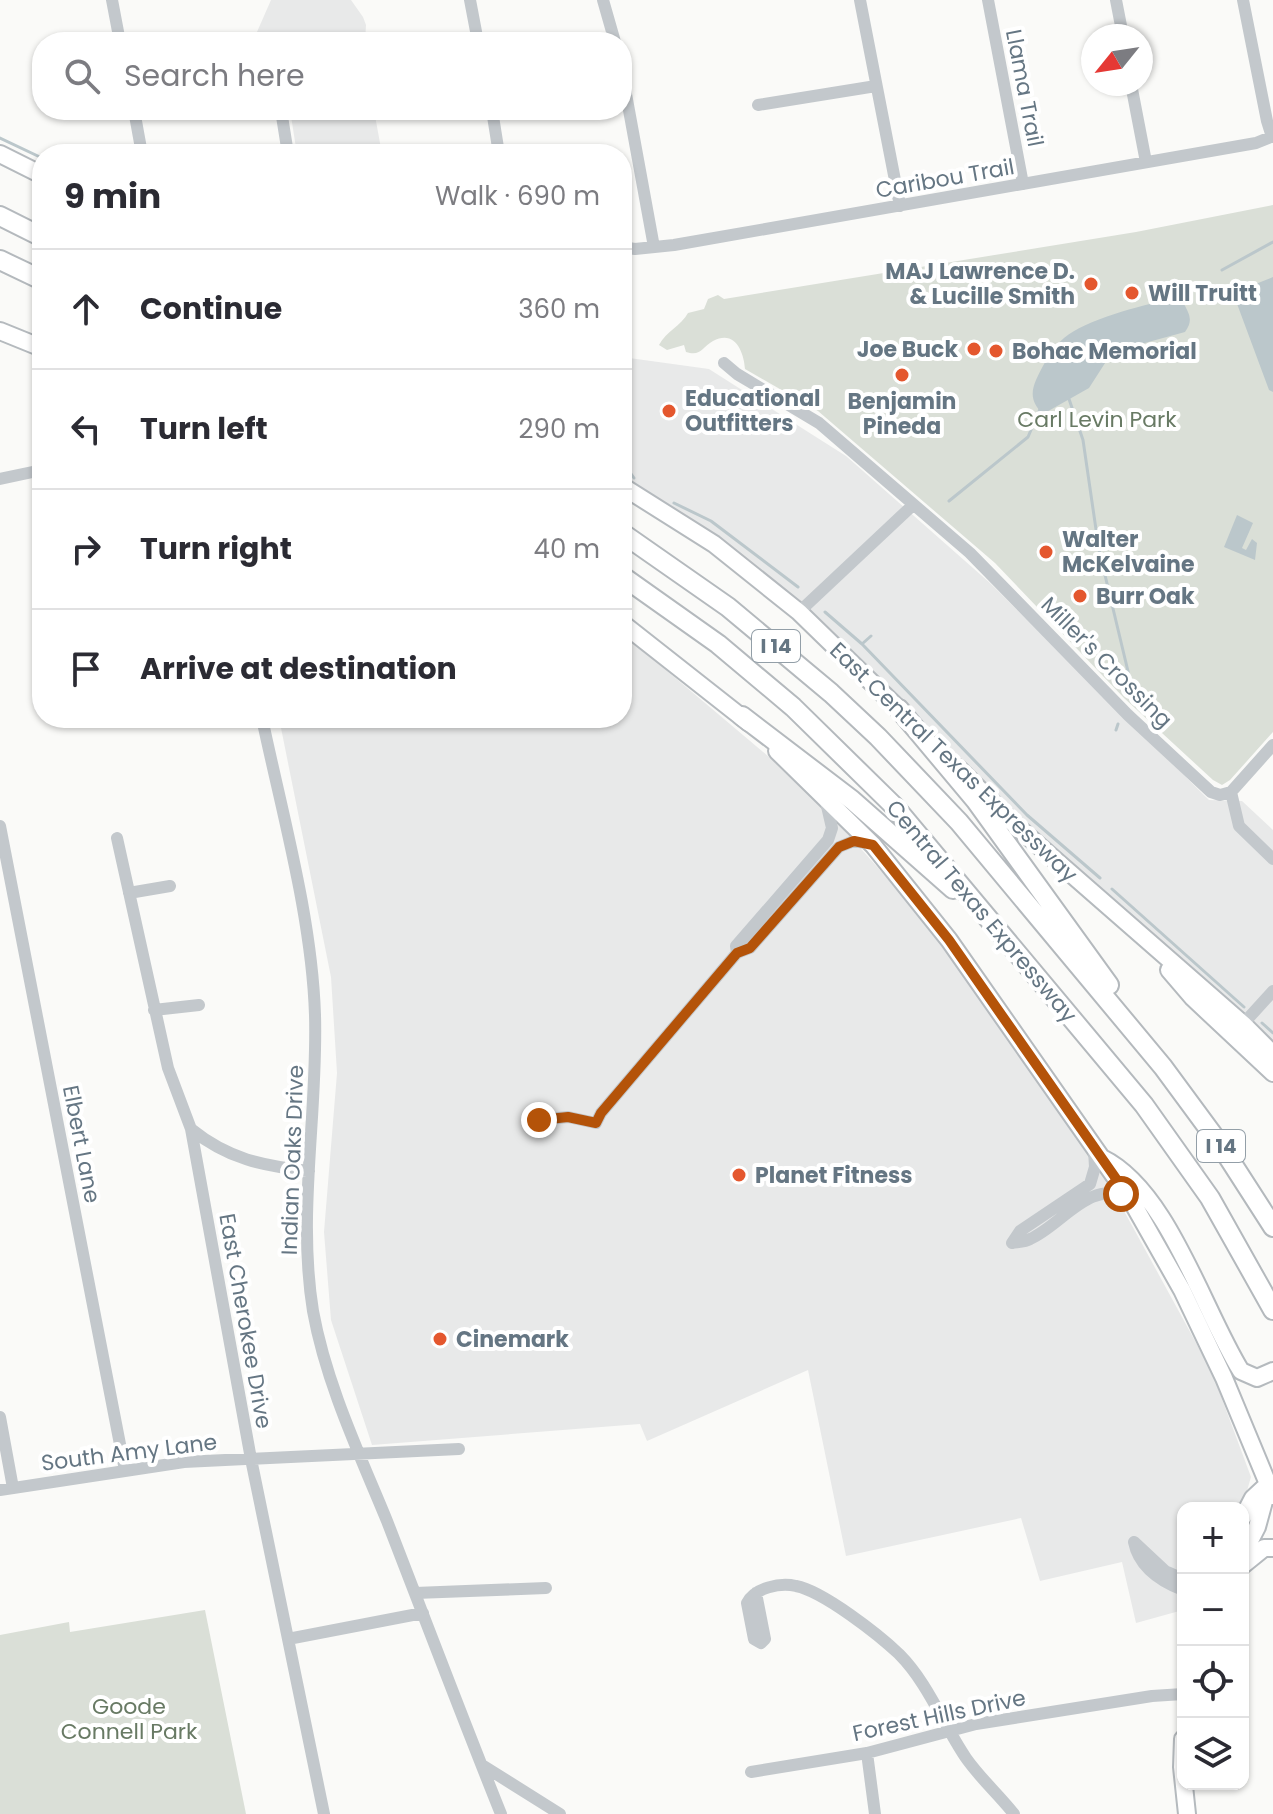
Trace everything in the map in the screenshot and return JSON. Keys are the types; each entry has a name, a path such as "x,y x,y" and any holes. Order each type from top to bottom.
{"highway":[{"path":"0,216 32,232"},
{"path":"0,260 32,275"},
{"name":"Central Texas Expressway","path":"632,540 728,607 831,693 959,822 1163,1067 1219,1143 1273,1227"},
{"name":"Central Texas Expressway","path":"632,583 718,644 793,707 895,807 1144,1105 1217,1210 1273,1310"},
{"path":"899,709 1004,838 1156,1049 1163,1067"},
{"path":"742,716 852,800 916,855 951,887 1051,1004 1070,1015"}],"main road":[{"path":"0,154 32,170"},
{"path":"0,331 32,344"},
{"name":"East Central Texas Expressway","path":"632,492 714,544 799,612 1013,823 1243,1024 1273,1054"},
{"path":"632,631 742,716 873,845 949,940 1131,1200 1182,1290 1271,1485 1249,1542"},
{"path":"1150,944 1193,998 1273,1073"},
{"path":"1097,1152 1121,1167 1163,1222 1241,1371 1257,1378 1273,1371"},
{"path":"1249,1506 1253,1498 1271,1485"},
{"path":"1249,1560 1264,1548 1273,1548"},
{"path":"1184,1790 1187,1814"}],"street":[{"path":"112,0 118,32"},
{"path":"470,0 476,32"},
{"path":"603,0 612,32"},
{"path":"860,0 900,206"},
{"name":"Llama Trail","path":"988,0 1023,184"},
{"path":"1116,0 1121,24"},
{"path":"1243,0 1267,121 1273,136"},
{"path":"758,105 876,86"},
{"path":"1133,96 1146,162"},
{"path":"136,120 140,144"},
{"path":"283,120 286,144"},
{"path":"494,120 497,144"},
{"path":"631,120 654,247"},
{"name":"Caribou Trail","path":"632,247 654,247 900,206 1256,143 1273,136"},
{"name":"Miller's Crossing","path":"724,363 819,423 992,574 1128,715 1204,786 1220,795 1231,792"},
{"path":"0,479 32,472"},
{"path":"799,612 913,505"},
{"name":"Indian Oaks Drive","path":"264,728 312,976 315,1048 308,1256 313,1308 326,1365 501,1814"},
{"path":"1273,745 1231,792 1239,826 1273,859"},
{"path":"737,953 736,946 828,840 832,828 824,798"},
{"name":"Elbert Lane","path":"0,826 125,1470"},
{"name":"East Cherokee Drive","path":"117,838 168,1068 191,1129 251,1459 324,1814"},
{"path":"539,1120 568,1117 596,1123 601,1113 737,953 750,948 839,847 854,841 873,845"},
{"path":"129,893 170,886"},
{"path":"1243,1024 1273,991"},
{"path":"154,1010 199,1005"},
{"path":"191,1129 211,1146 260,1165 309,1171"},
{"path":"1097,1152 1090,1184 1020,1231 1012,1243 1029,1240 1095,1195 1111,1192 1131,1200"},
{"path":"0,1417 7,1489"},
{"path":"360,1454 459,1449"},
{"name":"South Amy Lane","path":"7,1489 184,1462 360,1454"},
{"path":"1177,1576 1165,1571 1134,1542 1137,1556 1154,1575 1177,1587"},
{"path":"756,1593 780,1585 797,1586 818,1595 865,1626 899,1654 916,1674 966,1757 1014,1814"},
{"path":"415,1593 546,1588"},
{"path":"288,1639 423,1613"},
{"name":"Forest Hills Drive","path":"751,1772 867,1753 991,1721 1177,1694"},
{"path":"867,1753 875,1814"},
{"path":"482,1765 560,1814"}],"shaded area":[{"path":"271,0 351,0 366,25 366,32 257,32"},
{"path":"292,120 376,120 380,144 295,144"},
{"path":"1273,277 1273,392 1269,390 1233,293"},
{"path":"1169,300 1184,304 1186,308 1190,321 1185,332 1119,350 1107,360 1089,388 1043,414 1039,410 1033,398 1034,385 1048,357 1064,338 1099,319"},
{"path":"632,358 709,369 846,456 990,583 1209,800 1242,801 1273,830 1273,1042 1055,851 794,598 683,516 632,487"},
{"path":"1237,515 1253,523 1242,548 1246,550 1252,539 1257,543 1255,560 1224,547"},
{"path":"632,643 782,768 846,832 938,935 1106,1178 1212,1372 1251,1477 1244,1502 1177,1502 1177,1612 1136,1623 1122,1562 1040,1581 1021,1518 846,1556 808,1370 647,1441 640,1424 372,1445 331,1320 324,1232 337,1073 331,977 281,728 632,728"}],"green space":[{"name":"Carl Levin Park","path":"1273,205 1273,732 1222,785 1124,698 995,563 818,411 745,369 743,356 733,340 721,338 695,353 686,352 684,345 667,350 659,345 688,313 704,309 708,299 718,295 724,299 1136,232"},
{"name":"Goode Connell Park","path":"205,1610 246,1814 0,1814 0,1635 69,1622 70,1632"}],"waterway":[{"path":"0,138 32,153"},
{"path":"1222,270 1273,242"},
{"path":"1182,305 1189,298"},
{"path":"1069,399 1083,440 1099,550 1132,688"},
{"path":"949,501 1028,437 1040,409"},
{"path":"674,503 711,521 798,587"},
{"path":"825,612 862,644 1027,815 1100,878"},
{"path":"862,644 871,636"},
{"path":"1116,730 1118,724"},
{"path":"1112,889 1244,1007"},
{"path":"1262,1023 1273,1033"}],"place":[{"name":"MAJ Lawrence D. & Lucille Smith","path":"1091,284"},
{"name":"Will Truitt","path":"1132,293"},
{"name":"Joe Buck","path":"974,349"},
{"name":"Bohac Memorial","path":"996,351"},
{"name":"Benjamin Pineda","path":"902,375"},
{"name":"Educational Outfitters","path":"669,411"},
{"name":"Walter McKelvaine","path":"1046,552"},
{"name":"Burr Oak","path":"1080,596"},
{"name":"Planet Fitness","path":"739,1175"},
{"name":"Cinemark","path":"440,1339"}],"route":[{"path":"539,1120 568,1117 596,1123 601,1113 737,953 750,948 839,847 854,841 873,845 949,940 1131,1200 1121,1194"}]}
